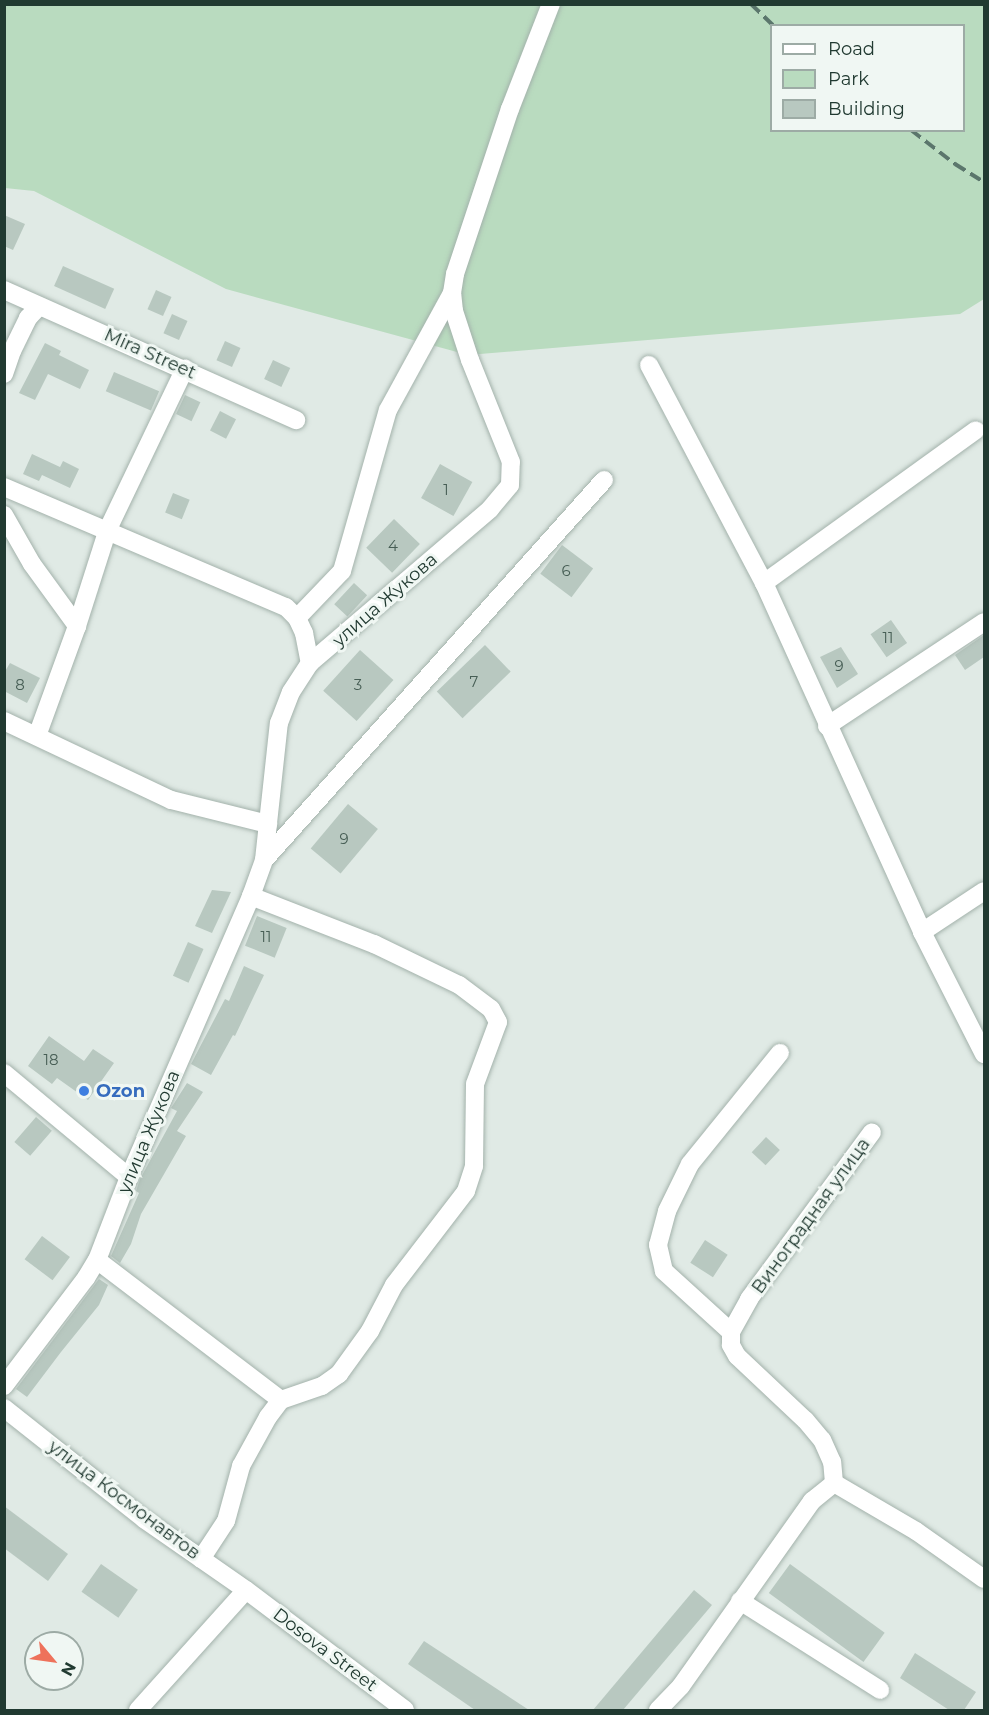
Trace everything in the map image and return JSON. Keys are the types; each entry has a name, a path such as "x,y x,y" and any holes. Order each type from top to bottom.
{"street":[{"path":"297,618 342,571 388,410 452,293 454,274 510,109 551,4"},
{"name":"Mira Street","path":"4,290 184,368 296,420"},
{"name":"улица Жукова","path":"4,1386 86,1278 97,1260 129,1177 251,896 264,860 279,723 291,692 310,663 490,509 510,485 512,462 470,360 454,311 452,293"},
{"path":"4,374 28,318 39,306"},
{"path":"649,365 764,583 922,932 984,1054"},
{"path":"37,736 77,626 108,529 184,368"},
{"path":"764,583 976,430"},
{"name":"улица Жукова","path":"264,860 604,480"},
{"path":"4,487 108,529 277,603 297,618 304,633 310,663"},
{"path":"4,515 32,564 77,626"},
{"path":"827,726 984,622"},
{"path":"4,721 171,800 268,824"},
{"path":"922,932 984,891"},
{"path":"201,1559 228,1515 241,1466 252,1441 281,1400 322,1386 339,1374 370,1331 393,1284 466,1191 474,1166 475,1084 498,1022 491,1009 459,985 374,944 251,896"},
{"path":"780,1053 690,1164 667,1211 658,1245 664,1271 731,1332 731,1345 737,1356 805,1420 822,1440 832,1462 834,1483"},
{"path":"4,1073 129,1177"},
{"name":"Виноградная улица","path":"731,1332 749,1299 872,1132"},
{"path":"97,1260 281,1400"},
{"name":"улица Космонавтов","path":"4,1408 144,1519 246,1590"},
{"path":"834,1483 916,1531 984,1579"},
{"path":"658,1710 681,1686 812,1501 834,1483"},
{"path":"138,1710 246,1590"},
{"name":"Dosova Street","path":"246,1590 405,1710"},
{"path":"740,1601 880,1690"}],"green space":[{"path":"5,5 984,5 984,299 960,314 468,355 226,289 34,191 5,188"}],"building":[{"path":"4,215 25,224 13,250 4,246"},
{"path":"63,266 114,289 105,309 54,286"},
{"path":"156,290 172,297 163,316 147,309"},
{"path":"172,314 188,321 179,340 163,333"},
{"path":"225,341 241,348 232,367 216,360"},
{"path":"45,343 61,351 59,355 89,370 80,389 48,374 35,400 19,393"},
{"path":"273,360 290,368 281,387 264,379"},
{"path":"114,372 159,391 151,410 106,391"},
{"path":"185,395 200,402 192,421 176,414"},
{"path":"220,411 236,419 226,439 210,431"},
{"path":"32,454 60,467 63,461 79,469 70,488 42,475 39,481 23,474"},
{"path":"440,464 472,482 453,516 421,498"},
{"path":"173,493 190,500 182,519 165,512"},
{"path":"394,519 420,544 392,573 366,548"},
{"path":"562,545 593,568 571,597 540,574"},
{"path":"354,583 367,595 347,616 334,604"},
{"path":"891,620 907,643 887,657 871,634"},
{"path":"984,635 984,657 965,670 955,655"},
{"path":"485,645 511,672 463,718 437,692"},
{"path":"841,647 858,674 837,688 820,657"},
{"path":"360,650 393,680 357,721 323,691"},
{"path":"10,663 40,678 27,703 4,691 4,673"},
{"path":"348,804 378,829 341,873 311,848"},
{"path":"212,890 231,892 212,933 195,926"},
{"path":"257,916 287,928 275,958 245,946"},
{"path":"188,942 204,949 188,983 173,976"},
{"path":"244,966 264,975 235,1036 233,1035 211,1075 191,1064 225,999 229,1001"},
{"path":"49,1036 84,1061 93,1049 114,1063 88,1100 57,1078 52,1084 28,1066"},
{"path":"187,1083 203,1092 177,1131 186,1136 141,1214 131,1244 120,1263 111,1256 139,1193 136,1191 140,1179 177,1111 171,1108"},
{"path":"36,1117 52,1131 30,1156 14,1142"},
{"path":"766,1137 780,1150 766,1165 752,1152"},
{"path":"42,1236 70,1257 52,1280 25,1259"},
{"path":"705,1240 728,1255 713,1277 690,1263"},
{"path":"99,1279 108,1285 99,1305 27,1397 16,1389"},
{"path":"4,1506 68,1554 48,1581 4,1548"},
{"path":"101,1564 138,1590 118,1618 81,1592"},
{"path":"790,1564 885,1633 863,1662 769,1593"},
{"path":"694,1590 712,1605 623,1710 593,1710"},
{"path":"424,1641 529,1710 475,1710 408,1664"},
{"path":"915,1653 976,1692 964,1710 949,1710 900,1678"}],"railway":[{"path":"751,4 772,24"},
{"path":"914,132 955,164 984,182"}],"place":[{"name":"Ozon","path":"84,1091"}]}
